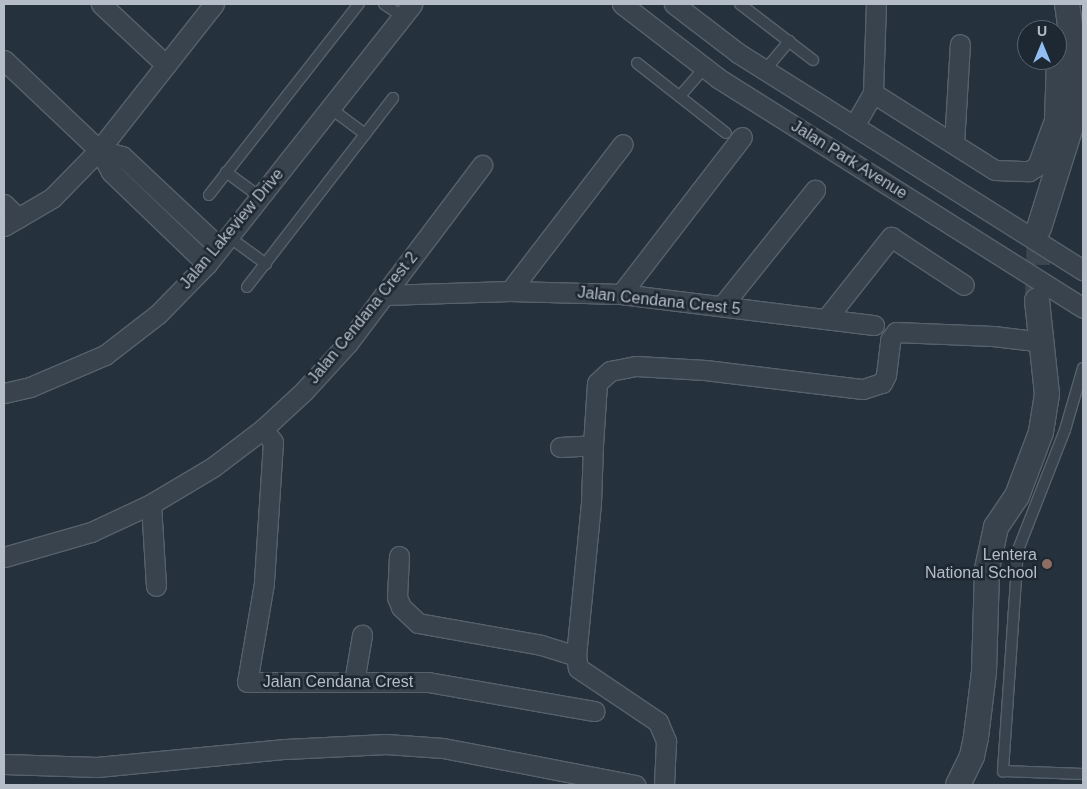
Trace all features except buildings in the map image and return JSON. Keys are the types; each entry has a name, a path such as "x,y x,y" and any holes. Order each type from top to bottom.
{"street":[{"path":"101,4 166,65"},
{"path":"4,204 11,222 52,198 99,150 214,4"},
{"name":"Jalan Park Avenue","path":"622,4 711,72 1083,308"},
{"name":"Jalan Park Avenue","path":"674,4 764,70 1083,270"},
{"path":"854,126 872,93 876,4"},
{"path":"1039,228 1076,111 1067,4"},
{"name":"Jalan Lakeview Drive","path":"4,394 30,387 105,354 158,314 207,264 407,10"},
{"path":"954,144 960,44"},
{"path":"711,72 738,52"},
{"path":"4,60 99,150 111,172 207,264"},
{"path":"872,93 995,170 1029,171 1037,166 1072,65"},
{"path":"621,294 734,135"},
{"path":"510,291 623,144"},
{"path":"99,150 122,156 172,203 224,242"},
{"name":"Jalan Cendana Crest 2","path":"4,557 90,532 152,504 213,467 263,429 329,364 384,295 482,165"},
{"path":"722,306 816,190"},
{"path":"159,218 172,203"},
{"path":"826,319 891,236 964,285"},
{"name":"Jalan Cendana Crest 5","path":"384,295 510,291 621,294 874,325"},
{"path":"958,785 972,756 976,737 984,672 987,568 996,527 1017,496 1041,432 1047,394 1037,301"},
{"path":"664,785 666,741 658,722 578,668 576,656 591,503 596,383 610,371 636,366 705,370 862,389 882,383 886,375 890,340 896,332 993,336 1042,342"},
{"name":"Jalan Cendana Crest","path":"263,429 273,442 264,583 247,682 428,682 594,711"},
{"path":"560,447 593,445"},
{"path":"152,504 156,586"},
{"path":"399,556 397,596 406,613 418,623 541,645 576,656"},
{"path":"354,682 362,635"},
{"path":"4,764 97,767 285,749 386,744 443,748 635,785"}],"lane":[{"path":"208,195 359,4"},
{"path":"384,4 407,10"},
{"path":"740,4 813,60"},
{"path":"764,70 789,41"},
{"path":"638,62 680,96 734,135"},
{"path":"680,96 711,72"},
{"path":"247,288 393,98"},
{"path":"330,108 365,134"},
{"path":"226,172 260,197"},
{"path":"224,242 266,264"},
{"path":"1083,368 1065,430 1018,550 1002,771 1083,774"}],"tunnel":[{"path":"1037,301 1039,228"}],"place":[{"name":"Lentera National School","path":"1047,564"}]}
